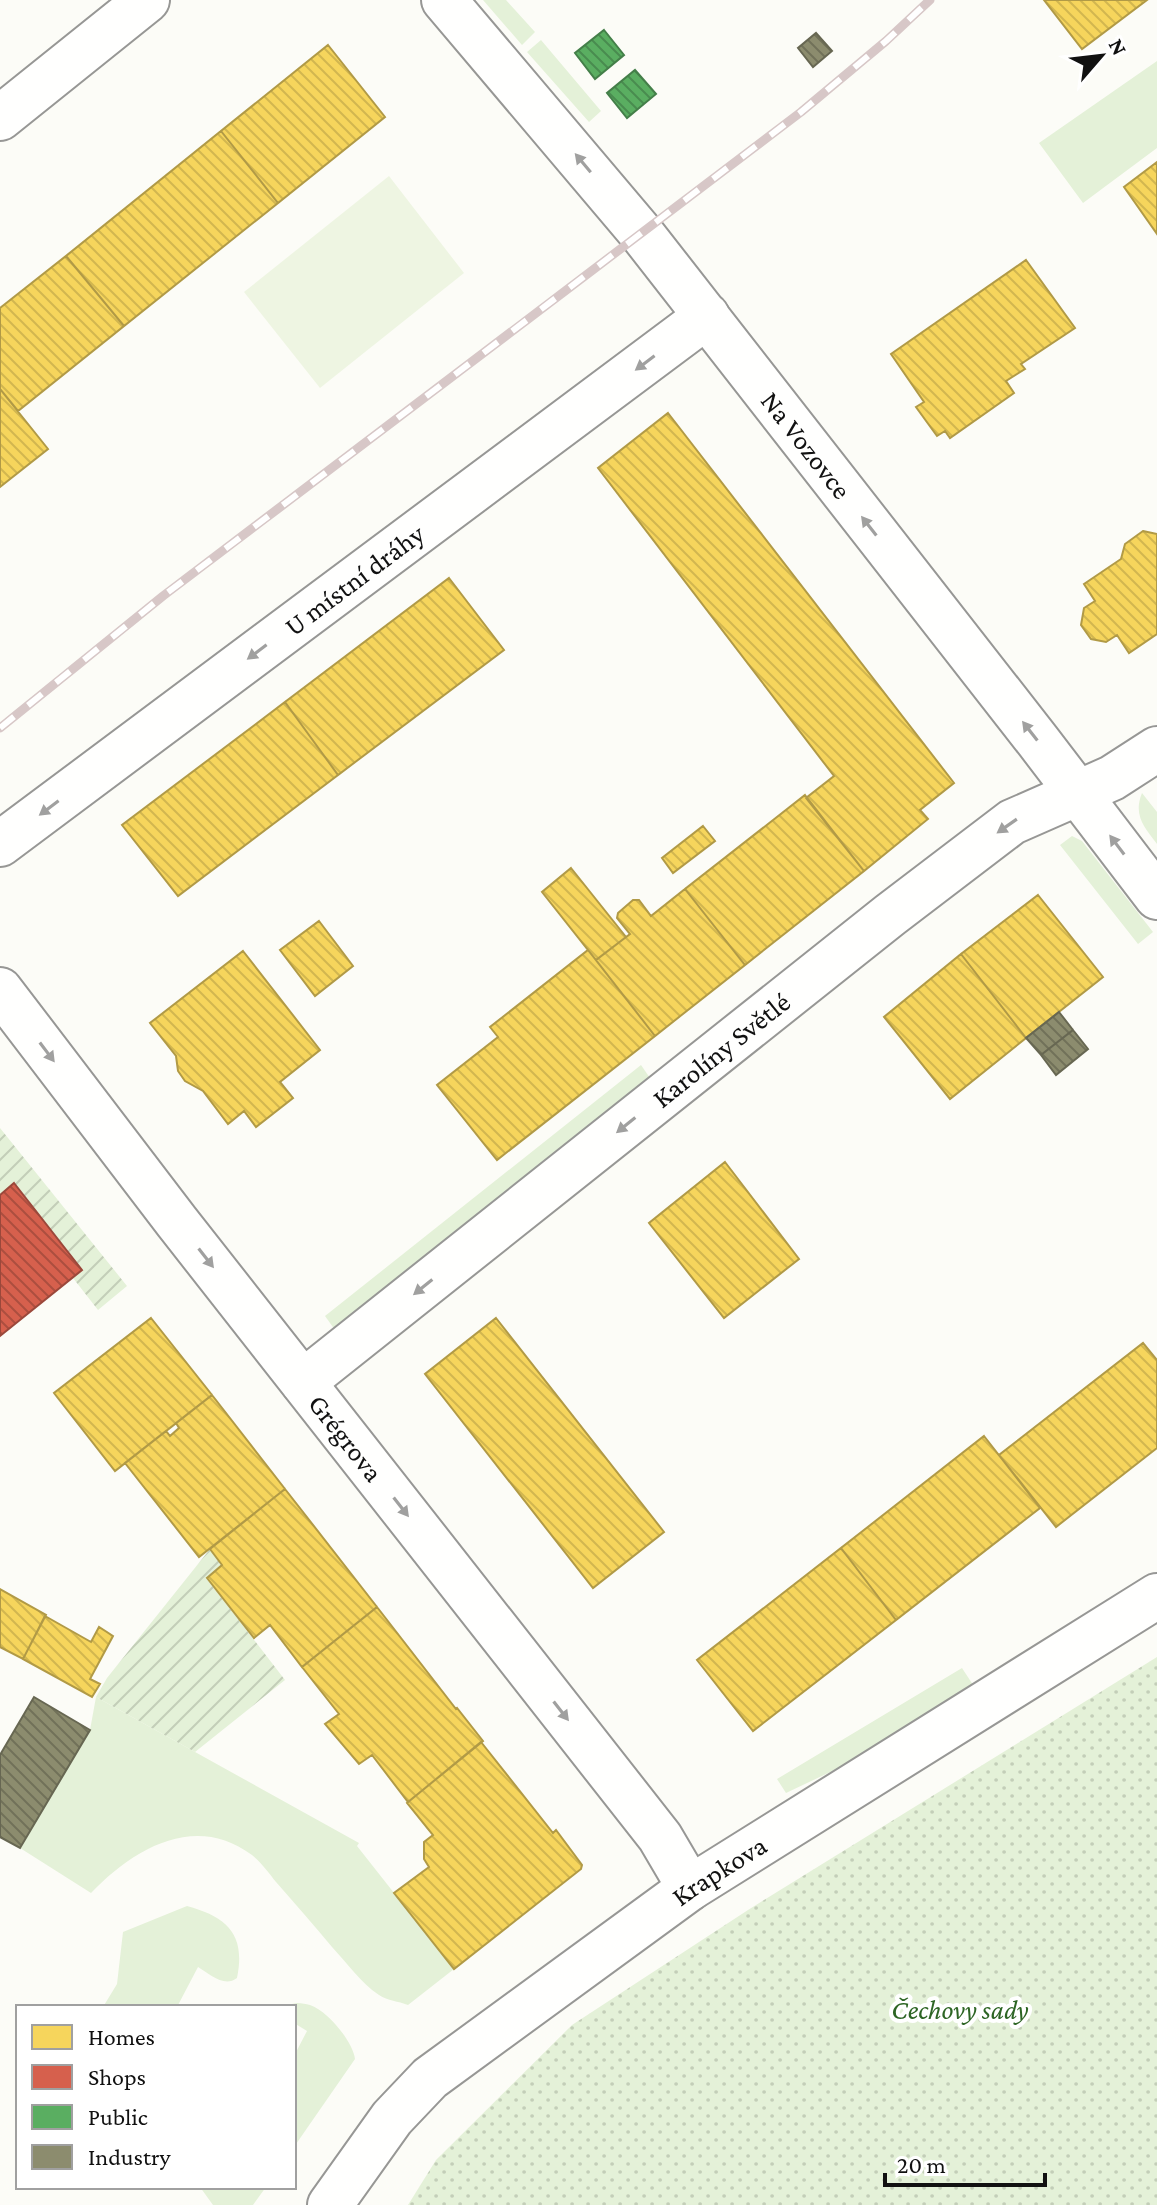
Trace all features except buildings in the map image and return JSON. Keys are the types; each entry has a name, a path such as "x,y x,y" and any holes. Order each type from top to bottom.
{"street":[{"path":"0,118 147,0"},
{"name":"Na Vozovce","path":"444,0 633,223 707,316 1157,897"},
{"name":"U místní dráhy","path":"0,844 707,316"},
{"name":"Karolíny Světlé","path":"303,1382 1000,831 1026,814 1120,774 1157,749"},
{"name":"Grégrova","path":"0,990 177,1222 660,1837 690,1888"},
{"name":"Krapkova","path":"330,2205 392,2118 430,2078 690,1888 1157,1596"}],"green space":[{"path":"483,0 506,0 535,32 522,45"},
{"path":"541,40 601,111 589,122 527,52"},
{"path":"1157,61 1157,148 1083,203 1039,143"},
{"path":"389,176 464,273 320,388 244,292"},
{"path":"1142,793 1157,812 1157,844 1139,814"},
{"path":"1072,836 1082,841 1153,932 1138,944 1060,845"},
{"path":"641,1065 652,1081 335,1330 325,1316"},
{"path":"0,1128 127,1286 98,1310 73,1278 82,1270 14,1184 0,1195"},
{"path":"210,1549 222,1565 207,1579 285,1680 195,1752 96,1697 107,1678"},
{"name":"Čechovy sady","path":"1157,1657 1157,2205 408,2205 436,2160 572,2025 748,1910"},
{"path":"962,1668 979,1694 883,1747 786,1793 777,1779"},
{"path":"96,1697 359,1843 357,1846 454,1969 408,2005 382,1997 354,1972 259,1861 230,1842 209,1837 166,1841 126,1862 91,1893 20,1848 90,1730"},
{"path":"187,1906 201,1910 223,1922 236,1939 239,1950 237,1978 222,1981 198,1967 178,2005 104,2005 117,1984 123,1932"},
{"path":"297,2003 317,2008 345,2036 355,2059 296,2144 296,2052 307,2031 296,2024 296,2005 287,2005"},
{"path":"201,2189 265,2189 253,2205 213,2205"}],"railway":[{"path":"0,728 163,596 801,112 930,0"}]}
